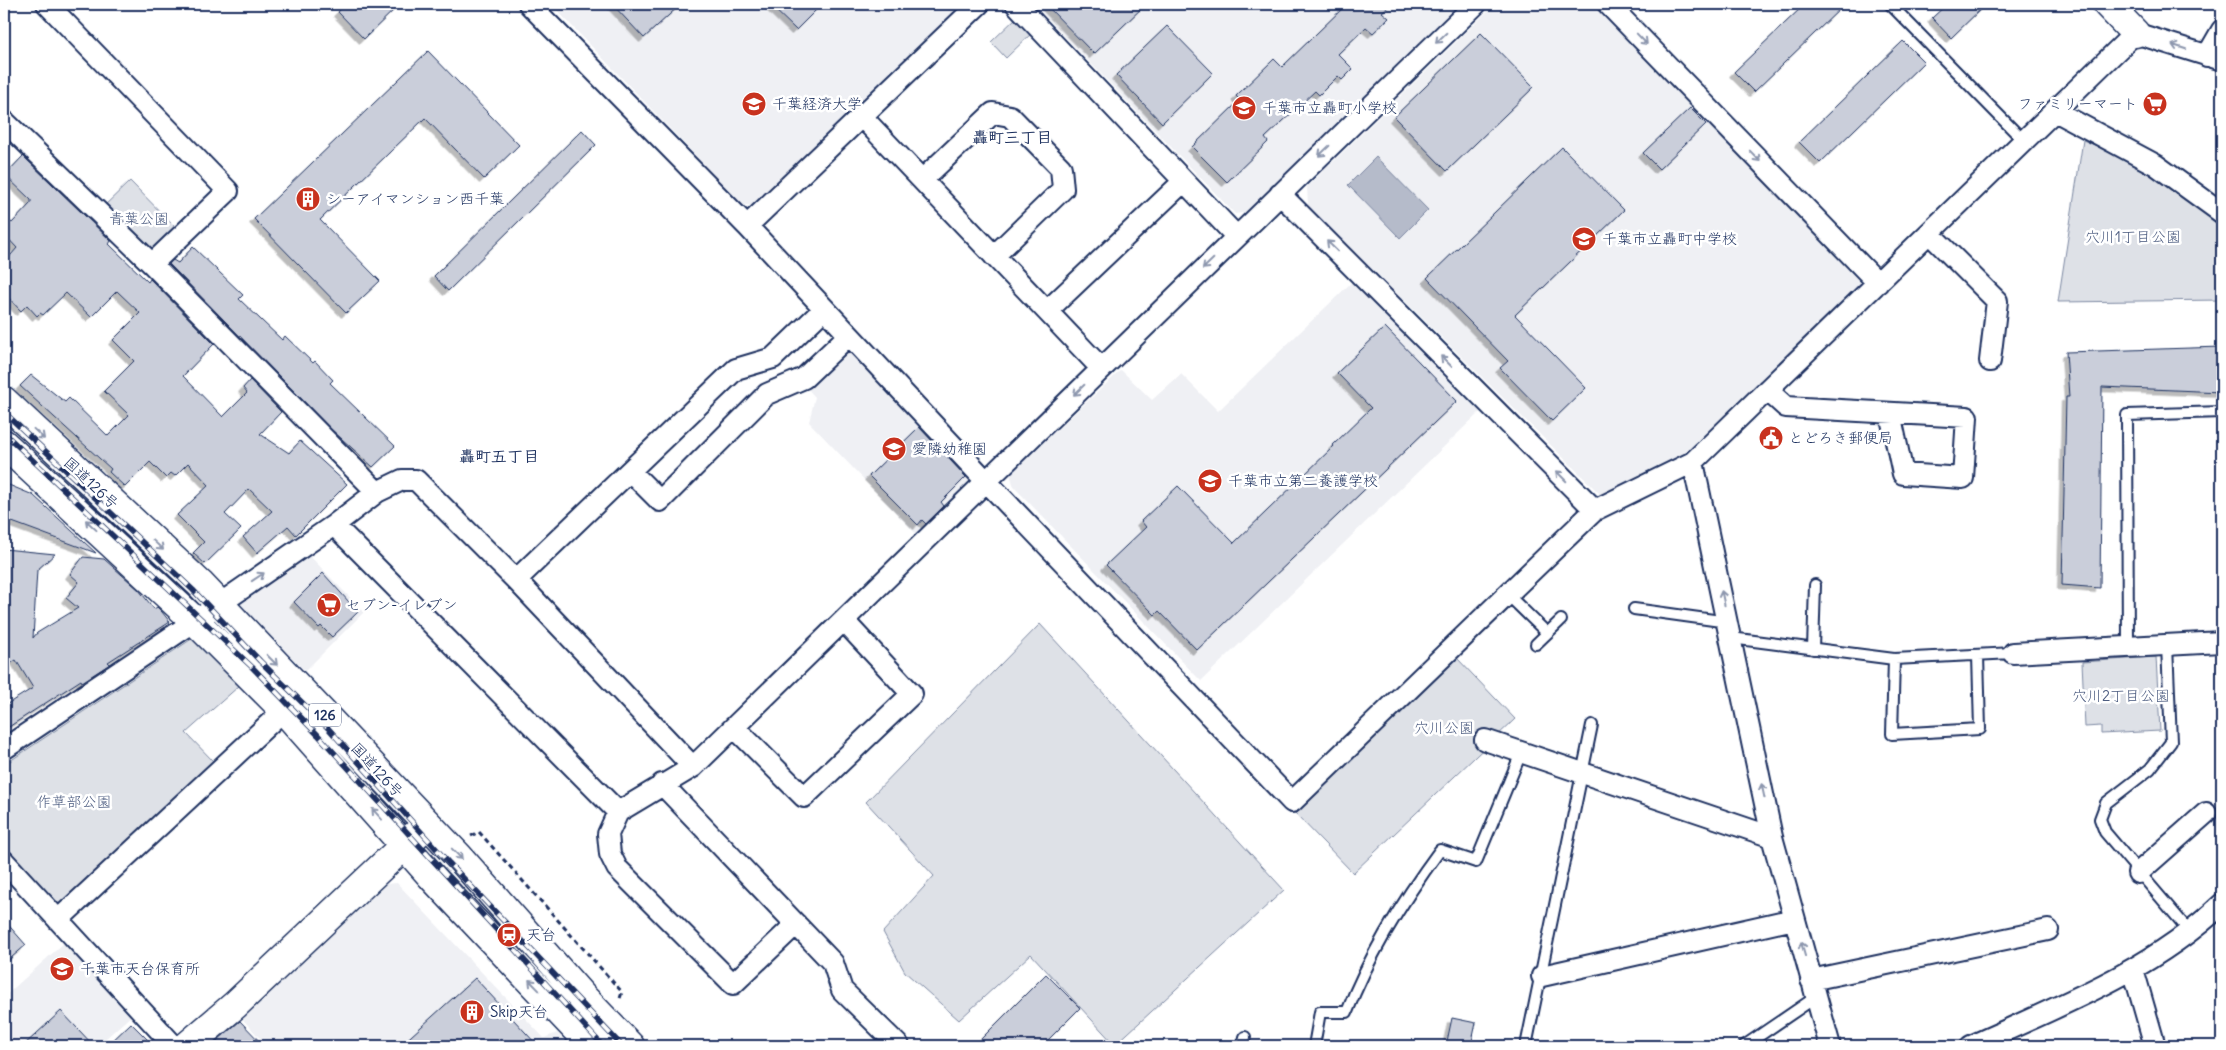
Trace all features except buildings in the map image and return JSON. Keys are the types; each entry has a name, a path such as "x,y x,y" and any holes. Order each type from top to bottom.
{"main road":[{"path":"2107,4 2136,33"},
{"name":"国道126号","path":"4,401 200,584 217,605 307,696 460,858 581,995 630,1046"},
{"name":"国道126号","path":"4,444 194,621 284,710 432,878 592,1046"},
{"path":"187,1046 235,1005 427,824"}],"street":[{"path":"47,4 228,191 152,264"},
{"path":"529,4 747,226 986,481 1292,802 1595,510 1693,462 2136,33 2214,58 2222,30"},
{"path":"747,226 979,4"},
{"path":"1016,4 1236,236"},
{"path":"796,924 733,984 617,868 610,854 608,834 618,812 693,766 1476,4"},
{"path":"1608,4 1878,283"},
{"path":"2055,111 2156,165 2222,213"},
{"path":"922,180 993,113 1010,116 1061,168 1063,189 994,256"},
{"path":"862,117 1101,368"},
{"path":"4,120 152,264 376,492"},
{"path":"1047,311 1184,181"},
{"path":"1280,194 1595,510"},
{"path":"1930,233 1997,301 1990,361"},
{"path":"516,580 736,370 773,358 824,309"},
{"path":"630,471 660,500 767,394 804,378 849,335"},
{"path":"1767,390 1786,407 1967,417 1962,478 1903,474 1890,413"},
{"path":"1693,462 1730,630 1772,837 1830,1046"},
{"path":"4,749 12,737 194,621 334,525 376,492 402,480 416,480 516,580 693,766"},
{"path":"334,525 618,812"},
{"path":"734,727 804,797 912,694 844,621"},
{"path":"2013,653 2222,642"},
{"path":"58,920 284,710"},
{"path":"1485,740 1772,837"},
{"path":"662,784 833,963 842,990 899,1046"},
{"path":"2138,873 2206,813"},
{"path":"4,861 174,1046"},
{"path":"1971,1046 2133,969 2190,932 2222,907"},
{"path":"1542,976 1794,919"},
{"path":"1814,989 2048,930"},
{"path":"2133,969 2155,1046"}],"lane":[{"path":"1890,4 2024,141"},
{"path":"2128,647 2127,415 2222,412"},
{"path":"1813,649 1815,585"},
{"path":"1508,595 1547,633"},
{"path":"1634,609 1813,649 1894,659 2013,653"},
{"path":"1536,644 1561,620"},
{"path":"2167,645 2171,742 2150,769 2106,803 2100,819 2105,832 2190,932"},
{"path":"1894,659 1892,734 1980,729 1978,655"},
{"path":"1526,1046 1542,976 1592,726"},
{"path":"1314,1046 1320,1012 1346,1012 1361,975 1410,891 1440,850 1476,862 1520,753"},
{"path":"1744,1046 1814,989"}],"path":[{"path":"548,918 552,914"}],"shaded area":[{"name":"千葉経済大学","path":"551,4 964,4 757,206 743,205"},
{"name":"千葉市立轟町小学校","path":"1034,4 1462,4 1248,212 1235,214"},
{"name":"千葉市立轟町中学校","path":"1495,4 1598,4 1860,273 1861,288 1683,462 1600,494 1308,205 1307,187"},
{"name":"千葉市立第二養護学校","path":"1353,281 1481,411 1201,681 1014,487 1010,474 1121,370 1152,400 1181,374 1218,411"},
{"name":"愛隣幼稚園","path":"852,341 978,476 917,535 809,422 815,397 805,386"},
{"path":"305,551 364,612 305,671 236,600"},
{"path":"397,883 544,1038 557,1033 569,1046 267,1046 235,1011 374,885"},
{"name":"千葉市天台保育所","path":"65,942 132,1015 97,1046 4,1046 4,997"}],"green space":[{"path":"1020,14 1035,30 1006,58 991,42"},
{"name":"穴川1丁目公園","path":"2083,140 2143,166 2222,225 2222,300 2058,302"},
{"name":"青葉公園","path":"130,181 177,229 148,257 101,209"},
{"path":"1040,624 1284,890 1115,1045 1031,954 959,1020 905,972 883,932 934,876 866,802"},
{"name":"作草部公園","path":"193,638 239,686 186,733 215,763 67,906 54,906 4,849 4,765"},
{"name":"穴川公園","path":"1456,657 1515,719 1353,873 1294,812"},
{"name":"穴川2丁目公園","path":"2156,657 2160,731 2101,734 2101,726 2085,727 2082,662"}],"water":[{"path":"1376,157 1428,210 1400,238 1348,185"}],"railway":[{"path":"4,412 193,590 260,661 328,728 449,863 622,1046"},
{"path":"4,433 252,667 318,735 603,1046"}],"place":[{"name":"千葉経済大学","path":"754,104"},
{"name":"ファミリーマート","path":"2155,104"},
{"name":"千葉市立轟町小学校","path":"1244,108"},
{"name":"シーアイマンション西千葉","path":"308,199"},
{"name":"千葉市立轟町中学校","path":"1584,239"},
{"name":"とどろき郵便局","path":"1771,438"},
{"name":"愛隣幼稚園","path":"894,449"},
{"name":"千葉市立第二養護学校","path":"1210,481"},
{"name":"セブン-イレブン","path":"329,605"},
{"name":"天台","path":"509,935"},
{"name":"千葉市天台保育所","path":"62,969"},
{"name":"Skip天台","path":"472,1012"}],"district":[{"name":"轟町三丁目","path":"1012,137"},
{"name":"轟町五丁目","path":"499,456"}]}
